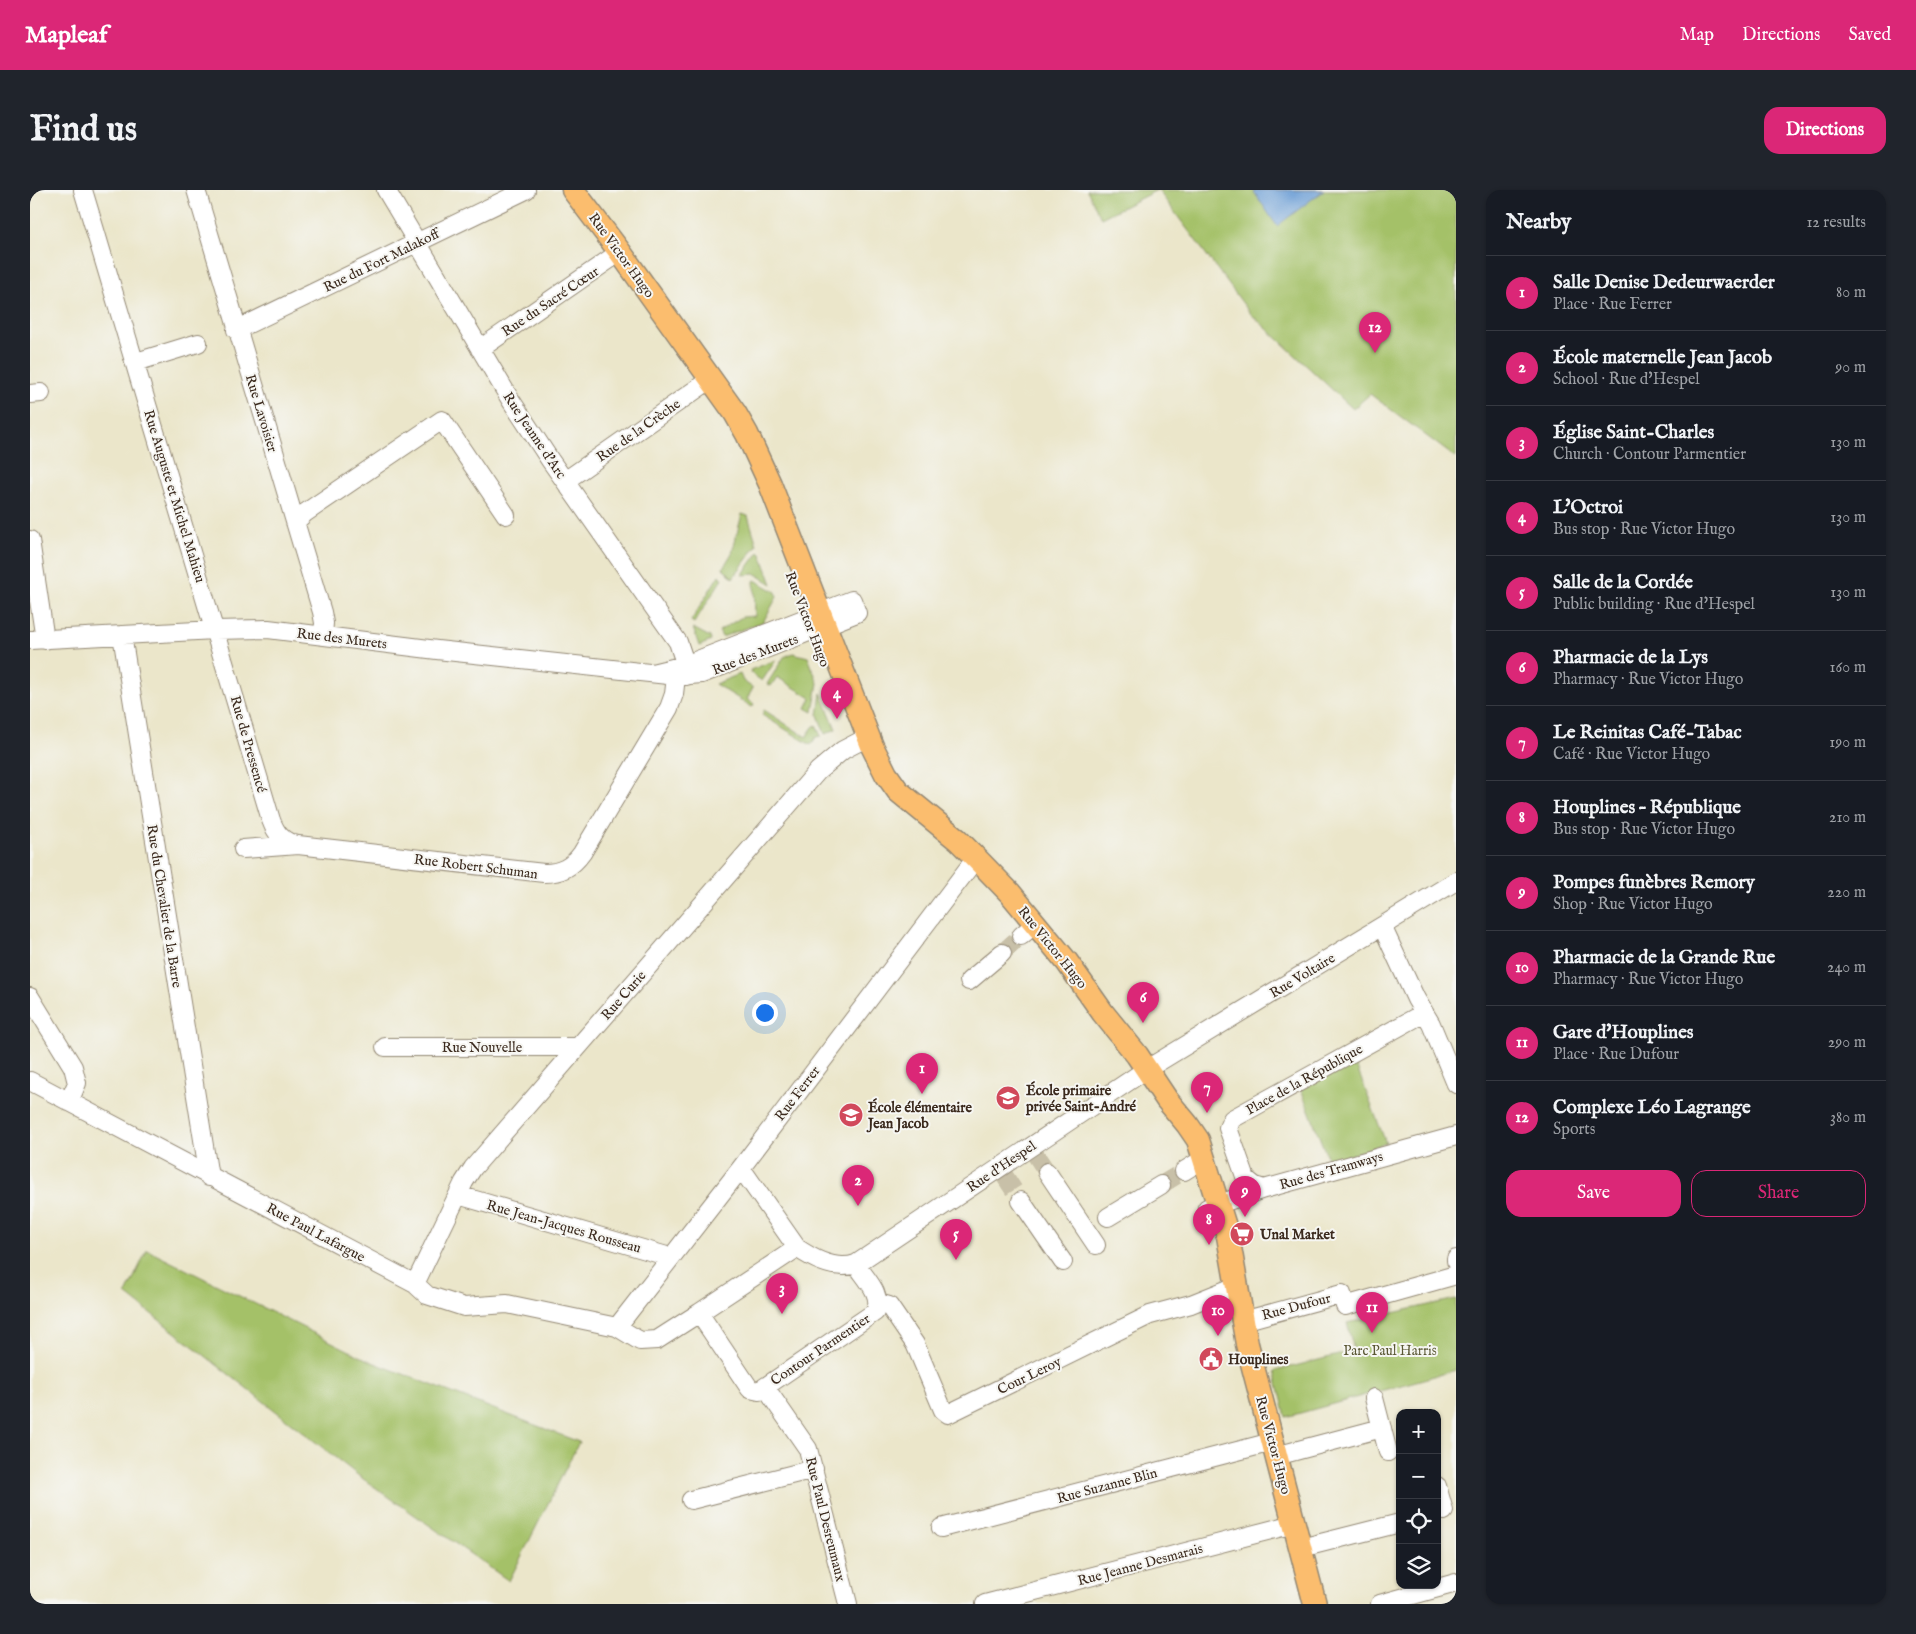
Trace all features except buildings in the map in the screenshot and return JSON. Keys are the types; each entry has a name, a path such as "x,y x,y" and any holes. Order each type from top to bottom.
{"main road":[{"name":"Rue Victor Hugo","path":"572,190 620,252 739,419 773,492 816,622 862,740 898,791 951,834 976,858 1028,930 1077,974 1102,1013 1147,1069 1159,1088 1213,1206 1218,1246 1231,1271 1236,1286 1247,1344 1315,1604"}],"street":[{"name":"Rue Auguste et Michel Mahieu","path":"83,190 215,630"},
{"name":"Rue Lavoisier","path":"196,190 236,330 322,612 324,623 323,636"},
{"name":"Rue Jeanne d'Arc","path":"386,190 510,399 565,481 676,638 680,646 681,671"},
{"name":"Rue du Fort Malakoff","path":"236,330 526,190"},
{"name":"Rue du Sacré Cœur","path":"480,349 620,252"},
{"path":"136,362 198,343"},
{"name":"Rue de la Crèche","path":"565,481 711,379"},
{"path":"295,522 305,513 442,420 506,515"},
{"path":"30,540 38,640"},
{"name":"Rue des Murets","path":"38,640 215,630 268,629 437,650 652,673 681,671 816,622"},
{"name":"Rue de Pressencé","path":"215,630 274,827 286,842 298,845"},
{"name":"Rue du Chevalier de la Barre","path":"122,636 209,1176"},
{"name":"Rue Robert Schuman","path":"243,849 298,845 544,874 562,871 582,853 669,708 681,671"},
{"name":"Rue Curie","path":"415,1284 473,1168 818,771 835,755 862,740"},
{"name":"Rue Ferrer","path":"617,1327 741,1168 976,858"},
{"name":"Rue Voltaire","path":"1147,1069 1456,881"},
{"path":"1382,926 1424,1014 1431,1024 1456,1084"},
{"path":"969,981 1002,952"},
{"path":"30,998 73,1067 77,1083 69,1102"},
{"name":"Place de la République","path":"1264,1189 1251,1184 1243,1172 1228,1128 1232,1119 1424,1014"},
{"name":"Rue Nouvelle","path":"385,1047 578,1047"},
{"name":"Rue d'Hespel","path":"856,1264 1001,1172 1147,1069"},
{"name":"Rue Paul Lafargue","path":"30,1081 415,1284 431,1297 464,1307 507,1304 617,1327 640,1341 658,1340 699,1313"},
{"name":"Rue des Tramways","path":"1213,1206 1264,1189 1456,1136"},
{"path":"741,1168 797,1248 826,1263 844,1266 856,1264"},
{"path":"1047,1172 1096,1245"},
{"path":"1108,1217 1161,1185"},
{"name":"Rue Jean-Jacques Rousseau","path":"458,1195 670,1257"},
{"path":"1021,1201 1063,1262"},
{"path":"699,1313 797,1248"},
{"name":"Contour Parmentier","path":"699,1313 750,1389 759,1391 875,1312 878,1303 874,1291 856,1264"},
{"name":"Rue Dufour","path":"1243,1321 1342,1294 1345,1306 1456,1275"},
{"name":"Cour Leroy","path":"878,1303 889,1306 915,1344 943,1410 948,1414 1150,1315 1191,1304 1236,1286"},
{"name":"Rue Paul Desreumaux","path":"765,1388 807,1445 848,1604"},
{"path":"1374,1398 1388,1452"},
{"name":"Rue Suzanne Blin","path":"941,1528 1274,1449 1382,1428"},
{"path":"690,1500 814,1469"},
{"path":"1441,1497 1446,1511"},
{"name":"Rue Jeanne Desmarais","path":"985,1604 1294,1524"},
{"path":"1301,1548 1396,1524"},
{"path":"1380,1604 1456,1583"}],"green space":[{"path":"1087,190 1157,190 1101,218"},
{"path":"1158,190 1456,190 1456,458 1370,394 1353,409 1250,313"},
{"path":"742,514 748,516 757,545 733,578 723,568 732,553"},
{"path":"759,552 772,584 756,574 742,575"},
{"path":"719,575 722,579 694,623 691,621"},
{"path":"755,580 776,592 777,597 763,622 722,637 719,631 742,617 755,616"},
{"path":"693,628 710,637 711,641 699,646"},
{"path":"793,653 808,657 818,683 813,712 806,708 811,698 777,677 771,686 767,684 784,657"},
{"path":"776,660 762,681 752,674 750,670"},
{"path":"740,674 743,681 753,688 747,699 754,704 752,707 715,684"},
{"path":"821,693 836,729 825,734 818,715"},
{"path":"764,710 806,737 816,725 821,736 816,737 811,745 762,715"},
{"path":"1355,1063 1386,1143 1329,1162 1301,1089"},
{"path":"147,1250 372,1362 579,1442 509,1581 359,1476 126,1294"},
{"name":"Parc Paul Harris","path":"1456,1299 1456,1370 1286,1417 1275,1371 1354,1351 1347,1323"}],"water":[{"path":"1256,190 1324,190 1277,226 1254,192"}],"tunnel":[{"path":"1002,953 1021,936"},
{"path":"1035,1154 1047,1172"},
{"path":"1161,1185 1184,1171"},
{"path":"1004,1175 1021,1201"}],"place":[{"name":"Complexe Léo Lagrange","path":"1375,353"},
{"name":"L'Octroi","path":"837,719"},
{"name":"Pharmacie de la Lys","path":"1143,1023"},
{"name":"Salle Denise Dedeurwaerder","path":"922,1094"},
{"name":"École primaire privée Saint-André","path":"1008,1098"},
{"name":"Le Reinitas Café-Tabac","path":"1207,1113"},
{"name":"École élémentaire Jean Jacob","path":"851,1115"},
{"name":"École maternelle Jean Jacob","path":"858,1206"},
{"name":"Pompes funèbres Remory","path":"1245,1217"},
{"name":"Unal Market","path":"1242,1234"},
{"name":"Houplines – République","path":"1209,1245"},
{"name":"Salle de la Cordée","path":"956,1260"},
{"name":"Église Saint-Charles","path":"782,1314"},
{"name":"Gare d'Houplines","path":"1372,1333"},
{"name":"Pharmacie de la Grande Rue","path":"1218,1336"},
{"name":"Houplines","path":"1211,1359"}]}
